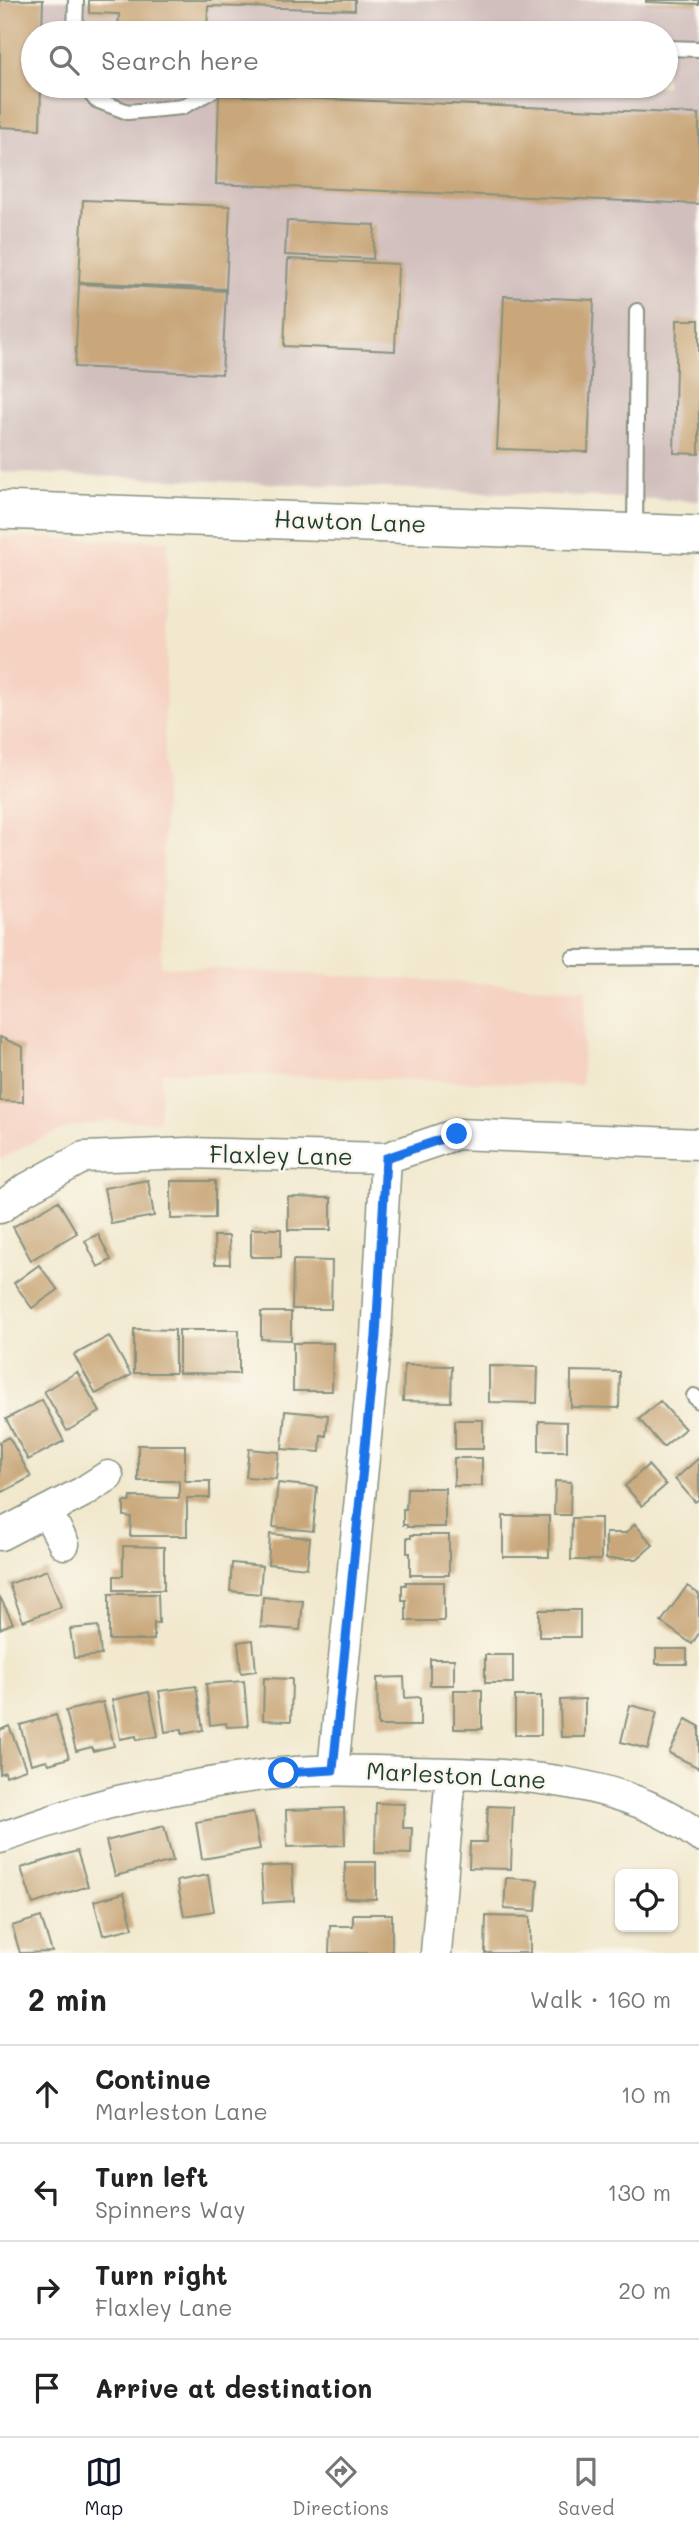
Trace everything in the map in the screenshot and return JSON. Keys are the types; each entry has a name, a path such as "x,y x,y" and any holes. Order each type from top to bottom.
{"street":[{"name":"Hawton Lane","path":"0,510 699,535"},
{"name":"Flaxley Lane","path":"0,1208 84,1157 188,1153 386,1158 457,1134 699,1144"},
{"path":"333,1770 376,1336 386,1158"},
{"path":"0,1535 47,1512 108,1476"},
{"path":"47,1512 64,1544"},
{"name":"Marleston Lane","path":"0,1838 128,1798 221,1781 333,1770 451,1773 541,1779 597,1789 646,1806 684,1825 699,1836"},
{"path":"436,1953 451,1773"}],"lane":[{"path":"75,21 76,0"},
{"path":"678,48 699,48"},
{"path":"94,98 128,112 182,107 199,98"},
{"path":"635,532 637,311"},
{"path":"573,958 699,957"}],"shaded area":[{"path":"0,0 699,0 699,501 0,472"},
{"path":"0,537 168,541 161,966 586,989 581,1085 162,1072 159,1122 114,1120 73,1126 32,1142 0,1160"}],"building":[{"path":"0,0 43,0 42,21 21,21 21,98 41,98 40,129 0,127"},
{"path":"89,0 355,0 355,10 208,6 207,21 119,21 119,14 89,13"},
{"path":"699,0 699,4 646,2"},
{"path":"219,98 295,98 699,114 699,204 216,184"},
{"path":"83,200 230,206 226,289 79,282"},
{"path":"287,221 375,225 373,259 285,255"},
{"path":"288,259 398,264 395,351 284,346"},
{"path":"79,284 226,291 222,374 75,367"},
{"path":"504,296 594,300 588,452 497,449"},
{"path":"677,320 699,320 699,454 674,453"},
{"path":"0,1037 23,1047 23,1102 0,1101"},
{"path":"148,1180 154,1216 111,1224 104,1188"},
{"path":"171,1181 215,1181 215,1218 171,1219"},
{"path":"288,1197 331,1198 331,1230 288,1230"},
{"path":"58,1201 77,1233 31,1260 13,1227"},
{"path":"251,1229 281,1229 281,1257 251,1257"},
{"path":"98,1234 111,1260 98,1267 85,1241"},
{"path":"214,1236 229,1236 230,1264 215,1264"},
{"path":"293,1260 332,1261 331,1309 292,1309"},
{"path":"39,1265 58,1290 32,1308 14,1283"},
{"path":"261,1312 291,1312 291,1340 261,1339"},
{"path":"134,1329 175,1330 175,1373 134,1373"},
{"path":"179,1330 239,1330 239,1374 179,1373"},
{"path":"109,1336 131,1375 96,1394 74,1355"},
{"path":"293,1343 333,1343 332,1391 293,1391"},
{"path":"404,1365 452,1366 451,1402 403,1401"},
{"path":"489,1366 538,1367 537,1403 489,1402"},
{"path":"571,1371 620,1372 619,1408 571,1407"},
{"path":"77,1372 100,1412 67,1431 44,1391"},
{"path":"42,1400 64,1441 28,1460 6,1419"},
{"path":"660,1401 685,1429 663,1447 639,1419"},
{"path":"285,1411 328,1415 326,1436 321,1435 320,1452 282,1449"},
{"path":"455,1420 483,1420 483,1449 455,1449"},
{"path":"539,1421 567,1422 567,1451 539,1451"},
{"path":"9,1437 31,1477 3,1492 0,1487 0,1442"},
{"path":"138,1445 185,1445 185,1481 210,1481 210,1498 187,1498 187,1536 130,1536 131,1517 124,1516 124,1502 130,1502 131,1497 179,1498 179,1481 138,1481"},
{"path":"249,1449 279,1452 276,1479 246,1477"},
{"path":"454,1458 482,1458 482,1486 454,1486"},
{"path":"699,1458 699,1499 695,1502 675,1479"},
{"path":"648,1465 666,1485 642,1506 625,1486"},
{"path":"555,1481 571,1482 570,1515 554,1515"},
{"path":"278,1483 317,1487 313,1531 273,1527"},
{"path":"407,1488 445,1488 445,1527 403,1525"},
{"path":"503,1516 549,1516 549,1557 503,1557"},
{"path":"572,1518 601,1518 601,1560 571,1560"},
{"path":"635,1524 653,1545 637,1559 606,1559 606,1533 626,1533"},
{"path":"270,1534 310,1538 307,1568 268,1564"},
{"path":"411,1535 449,1535 449,1575 410,1575 407,1538 411,1538"},
{"path":"123,1546 164,1547 164,1590 114,1590 114,1576 123,1576"},
{"path":"232,1563 262,1566 260,1594 230,1591"},
{"path":"47,1570 61,1607 23,1621 9,1584"},
{"path":"406,1582 444,1582 444,1621 406,1621 406,1600 402,1600 402,1585 406,1585"},
{"path":"687,1586 699,1594 699,1633 692,1644 661,1622"},
{"path":"109,1594 158,1594 159,1623 154,1623 154,1640 109,1640"},
{"path":"0,1597 13,1623 0,1629"},
{"path":"263,1597 303,1601 300,1630 261,1627"},
{"path":"539,1610 580,1610 580,1637 539,1637"},
{"path":"98,1626 101,1655 74,1658 70,1629"},
{"path":"253,1640 256,1671 241,1673 238,1642"},
{"path":"656,1649 687,1649 687,1664 656,1664"},
{"path":"485,1655 513,1655 513,1683 485,1683"},
{"path":"430,1659 454,1659 454,1685 430,1685"},
{"path":"404,1677 405,1698 420,1697 420,1726 378,1726 377,1678"},
{"path":"264,1678 292,1679 291,1721 263,1720"},
{"path":"244,1681 248,1726 227,1727 226,1723 210,1725 206,1684"},
{"path":"196,1686 203,1730 182,1734 182,1729 165,1732 159,1691"},
{"path":"454,1690 482,1690 482,1729 454,1729"},
{"path":"149,1692 158,1736 137,1740 136,1736 120,1739 112,1700"},
{"path":"515,1696 541,1696 541,1735 515,1735"},
{"path":"585,1699 585,1737 561,1737 560,1700"},
{"path":"103,1702 114,1746 93,1751 92,1747 76,1751 66,1711"},
{"path":"630,1705 657,1712 648,1749 621,1742"},
{"path":"56,1715 69,1758 49,1764 47,1760 31,1764 20,1725"},
{"path":"686,1719 699,1726 699,1768 669,1753"},
{"path":"9,1726 26,1769 6,1776 5,1772 0,1774 0,1730"},
{"path":"376,1803 404,1804 403,1828 412,1828 411,1854 375,1853"},
{"path":"488,1806 513,1807 511,1869 469,1868 470,1842 486,1842"},
{"path":"344,1808 345,1845 287,1847 286,1810"},
{"path":"253,1812 260,1849 202,1859 196,1822"},
{"path":"164,1826 173,1861 115,1876 106,1841"},
{"path":"77,1851 88,1886 33,1904 21,1868"},
{"path":"345,1862 376,1862 376,1899 345,1898"},
{"path":"292,1865 294,1901 263,1903 261,1867"},
{"path":"208,1875 214,1911 184,1916 177,1881"},
{"path":"506,1878 538,1880 536,1911 504,1909"},
{"path":"124,1893 133,1928 103,1935 94,1901"},
{"path":"353,1914 392,1914 392,1953 329,1953 330,1926 353,1926"},
{"path":"486,1916 530,1917 530,1953 485,1953"},
{"path":"41,1917 52,1952 20,1953 12,1926"}],"route":[{"path":"284,1773 333,1770 376,1336 386,1158 457,1134"}]}
